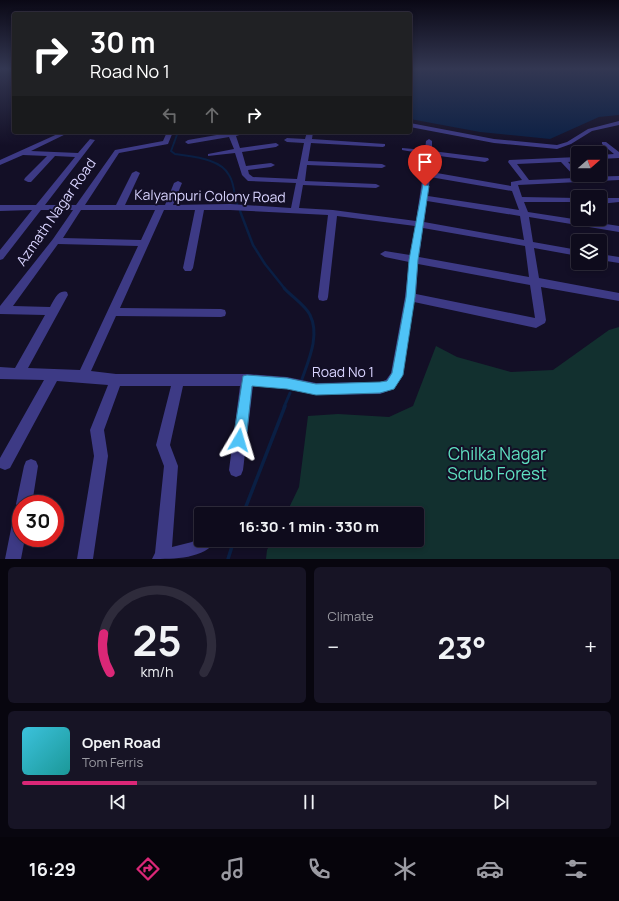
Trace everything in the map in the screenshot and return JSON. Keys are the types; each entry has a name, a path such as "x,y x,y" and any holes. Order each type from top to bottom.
{"street":[{"path":"412,125 494,141 532,146 557,146 569,143 590,130 619,123"},
{"path":"0,163 63,134"},
{"name":"Azmath Nagar Road","path":"2,310 56,241 117,151 166,143 169,134"},
{"path":"188,142 226,134"},
{"path":"231,134 246,175 251,178 262,180 376,186"},
{"path":"294,211 310,134"},
{"path":"0,257 92,140"},
{"path":"287,140 383,145"},
{"name":"Road No 1","path":"0,373 82,376 116,380 247,380 287,383 316,389 380,388 390,385 398,375 430,153 429,141"},
{"path":"604,143 619,156"},
{"path":"210,155 276,145"},
{"path":"404,149 484,160"},
{"path":"21,153 80,155"},
{"path":"28,180 53,154"},
{"path":"607,157 619,156"},
{"path":"528,182 512,162 571,159"},
{"path":"563,160 571,168"},
{"path":"304,163 382,166"},
{"path":"244,168 271,165"},
{"path":"119,208 136,173"},
{"path":"427,174 514,189"},
{"path":"607,178 619,178"},
{"path":"410,297 536,323 541,320 524,213 514,189 514,184 571,180"},
{"path":"82,376 144,243 178,183"},
{"path":"423,198 619,229"},
{"path":"518,199 571,200"},
{"path":"607,200 619,200"},
{"path":"188,268 200,207"},
{"name":"Kalyanpuri Colony Road","path":"1,209 230,207 333,213 419,224 571,252"},
{"path":"324,297 333,213"},
{"path":"56,241 144,243"},
{"path":"385,254 619,297"},
{"path":"607,258 619,260"},
{"path":"20,373 63,295"},
{"path":"2,310 53,311"},
{"path":"112,312 221,312"},
{"path":"5,463 53,376"},
{"path":"85,559 101,456 97,430 116,380"},
{"path":"236,470 247,380"},
{"path":"178,381 164,445 171,466 161,558 197,547"},
{"path":"26,495 32,466"},
{"path":"13,559 15,547"}],"green space":[{"name":"Chilka Nagar Scrub Forest","path":"619,327 619,559 266,559 268,547 424,547 424,507 289,507 299,487 308,416 338,414 389,417 413,406 436,346 457,357 511,372 553,370 609,330"}],"water":[{"path":"412,94 619,94 619,115 599,117 550,139 480,132 412,119"}],"waterway":[{"path":"177,134 171,151 175,154 205,159 225,169 233,185 235,196"},
{"path":"235,195 237,204"},
{"path":"240,211 253,245 265,264 285,289"},
{"path":"285,289 305,308 313,323 314,339 302,379"},
{"path":"284,407 290,393"},
{"path":"246,507 285,406"},
{"path":"228,559 232,547"}],"route":[{"path":"239,440 247,380 287,383 316,389 380,388 390,385 398,375 425,186"}]}
